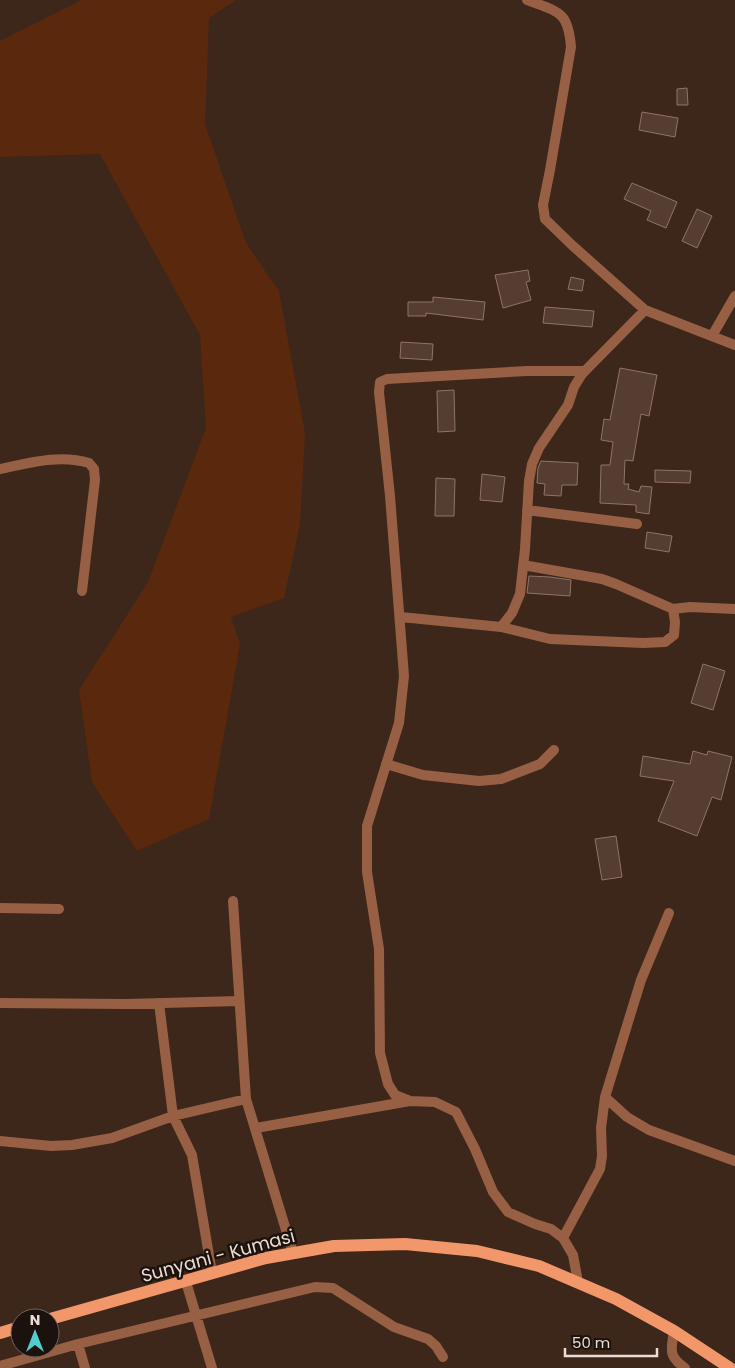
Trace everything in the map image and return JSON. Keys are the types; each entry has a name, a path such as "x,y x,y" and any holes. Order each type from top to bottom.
{"main road":[{"name":"Sunyani - Kumasi","path":"60,1316 266,1258 334,1246 404,1244 477,1250 539,1266 616,1299 674,1330 730,1368"}],"street":[{"path":"527,0 559,12 569,29 571,47 550,170 542,205 545,219 645,310 735,345"},
{"path":"712,336 735,296"},
{"path":"501,627 512,613 520,594 529,481 532,464 539,448 568,404 574,387 584,371 645,310"},
{"path":"410,1101 395,1095 388,1084 380,1053 380,949 367,872 367,826 399,723 404,676 401,617 379,392 380,382 387,379 518,372 584,371"},
{"path":"0,469 30,462 65,459 90,462 94,469 95,480 82,591"},
{"path":"527,510 637,524"},
{"path":"523,565 602,579 673,609 690,607 735,609"},
{"path":"401,617 501,627 550,639 643,643 665,642 674,635 673,609"},
{"path":"386,764 423,774 479,781 501,779 540,764 554,750"},
{"path":"233,901 246,1098 293,1253"},
{"path":"0,908 59,910"},
{"path":"563,1238 600,1169 602,1156 601,1128 605,1098 641,980 669,913"},
{"path":"0,1003 239,1001"},
{"path":"159,1003 174,1116 192,1155 212,1273"},
{"path":"0,1141 51,1146 72,1145 112,1138 174,1116 246,1098"},
{"path":"605,1098 627,1117 649,1130 735,1161"},
{"path":"256,1128 410,1101 435,1102 456,1112 475,1148 493,1192 508,1212 534,1224 551,1229 563,1238 573,1256 578,1282"},
{"path":"186,1282 212,1368"},
{"path":"0,1366 78,1344 315,1286 333,1288 394,1327 428,1339 436,1346 442,1357"},
{"path":"674,1330 672,1356 675,1361 685,1368"},
{"path":"78,1344 84,1368"}],"shaded area":[{"path":"82,0 236,0 209,18 205,124 246,243 279,291 305,433 300,524 284,598 231,617 240,644 209,819 137,851 92,782 79,690 148,582 206,428 200,335 100,154 0,157 0,41"}],"building":[{"path":"687,88 688,105 677,105 677,89"},
{"path":"642,112 678,118 675,137 639,130"},
{"path":"632,183 677,202 666,228 647,220 651,211 624,199"},
{"path":"697,209 712,216 697,248 682,241"},
{"path":"528,270 530,281 526,282 531,300 503,308 495,275"},
{"path":"571,277 584,280 582,291 568,289"},
{"path":"433,297 485,302 483,320 426,313 426,316 408,316 408,302 433,302"},
{"path":"545,307 594,311 592,327 543,323"},
{"path":"401,342 433,344 432,360 400,358"},
{"path":"620,368 657,375 649,416 641,414 633,461 625,460 624,484 629,484 628,489 639,492 641,486 652,487 649,514 636,512 636,505 600,503 601,465 610,465 613,442 601,440 604,419 610,420"},
{"path":"454,390 455,431 438,432 437,391"},
{"path":"541,461 578,463 577,485 562,485 561,496 544,495 545,484 537,483 538,468"},
{"path":"655,470 691,471 690,483 655,482"},
{"path":"482,474 505,477 502,502 480,500"},
{"path":"436,478 455,479 454,516 435,516"},
{"path":"647,532 672,536 669,552 645,548"},
{"path":"529,576 571,580 570,596 527,593"},
{"path":"703,664 725,671 713,710 691,703"},
{"path":"693,751 707,755 708,751 732,757 721,800 712,797 697,836 658,821 674,781 640,776 643,756 690,764"},
{"path":"616,836 622,877 602,880 595,839"}]}
